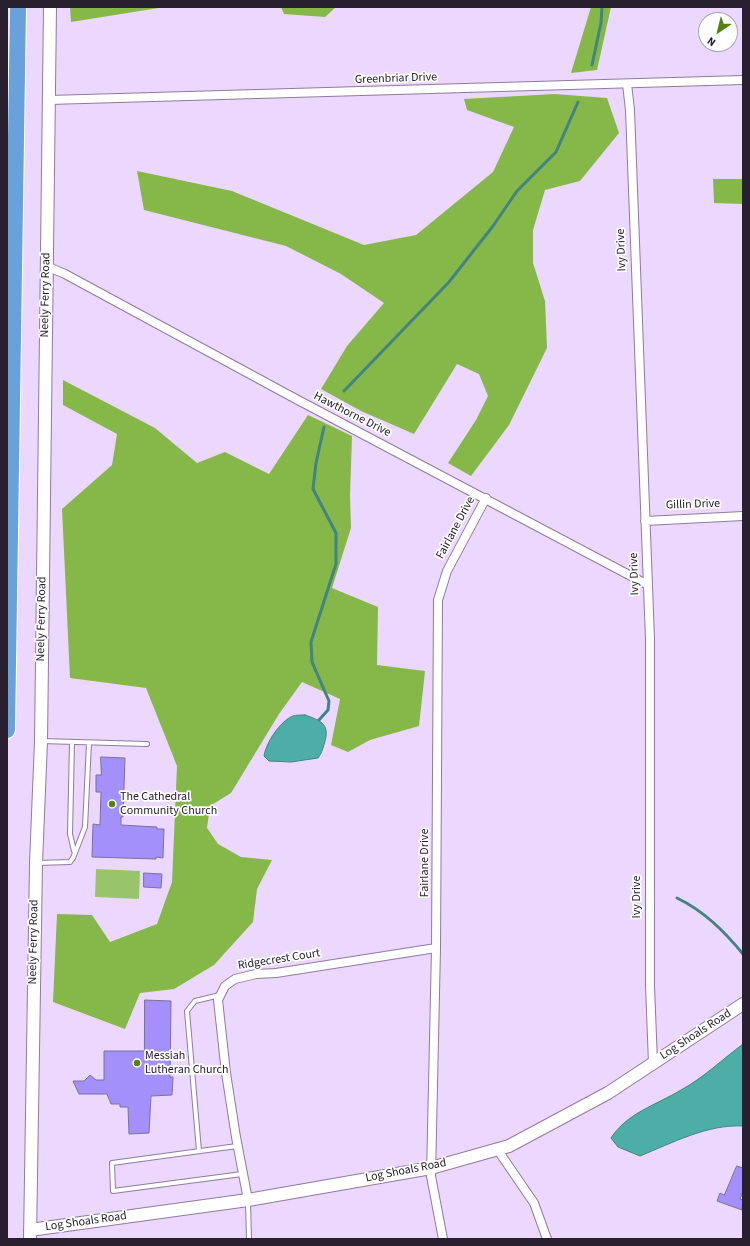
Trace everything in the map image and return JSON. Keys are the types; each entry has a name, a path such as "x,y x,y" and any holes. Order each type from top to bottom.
{"highway":[{"path":"7,730 18,7"}],"street":[{"name":"Neely Ferry Road","path":"30,1234 36,863 41,741 50,7"},
{"name":"Greenbriar Drive","path":"49,100 743,80"},
{"name":"Ivy Drive","path":"627,84 630,110 648,585 650,687 650,986 653,1063"},
{"name":"Hawthorne Drive","path":"46,266 65,274 296,399 486,498 648,585"},
{"name":"Fairlane Drive","path":"443,1239 433,1191 431,1168 436,948 438,600 447,571 486,498"},
{"name":"Gillin Drive","path":"645,521 743,516"},
{"name":"Ridgecrest Court","path":"220,995 225,986 231,982 256,974 276,973 436,948"},
{"path":"220,995 218,1005 226,1073 237,1146 248,1200"},
{"name":"Log Shoals Road","path":"30,1234 248,1200 431,1168 497,1150 513,1144 558,1121 608,1092 743,1004"},
{"path":"497,1150 534,1203 547,1239"}],"lane":[{"path":"41,741 147,744"},
{"path":"72,742 70,834 74,852"},
{"path":"36,863 70,862 85,826 89,743"},
{"path":"199,1151 187,1011 195,1001 220,995"},
{"path":"237,1146 112,1163 113,1191 242,1174"},
{"path":"248,1200 249,1239"}],"green space":[{"path":"70,7 165,7 71,22"},
{"path":"281,7 336,7 325,17 284,14"},
{"path":"591,7 611,7 597,70 571,73"},
{"path":"555,94 607,98 619,133 580,181 545,190 533,230 533,263 545,301 547,348 509,425 471,476 448,463 476,420 488,396 479,374 457,364 414,434 361,411 321,389 347,346 384,303 341,274 286,246 144,210 137,171 232,191 364,245 416,235 493,172 514,127 467,110 464,99"},
{"path":"713,179 743,179 743,204 714,203"},
{"path":"63,380 155,428 197,463 225,452 269,474 308,415 352,436 350,495 351,528 332,588 378,607 377,665 425,671 419,726 370,740 348,752 331,745 340,699 302,682 279,714 231,793 210,806 207,828 218,844 241,857 272,860 257,889 253,922 214,965 174,989 140,993 125,1029 53,1002 57,914 92,915 110,942 157,924 172,882 177,766 146,688 70,678 62,509 112,465 117,434 63,405"},
{"path":"96,869 140,871 139,899 95,897"}],"shaded area":[{"path":"305,715 319,721 325,726 326,735 324,746 318,758 291,762 269,761 264,756 274,733 283,723 293,716"},
{"path":"743,1044 743,1126 730,1126 703,1131 677,1140 640,1156 618,1147 611,1138 625,1122 643,1110 689,1085"}],"building":[{"name":"The Cathedral Community Church","path":"101,757 125,758 123,817 121,817 121,825 157,827 157,829 164,829 163,858 92,857 93,824 100,825 101,792 96,792 96,775 101,775"},
{"path":"144,873 162,874 161,888 144,887"},
{"name":"Messiah Lutheran Church","path":"145,1000 171,1001 170,1077 173,1077 172,1095 151,1096 149,1133 129,1134 128,1107 120,1107 120,1104 111,1104 107,1094 79,1094 73,1081 84,1081 90,1075 96,1080 104,1080 104,1051 144,1051"},
{"path":"737,1166 743,1168 743,1191 740,1199 743,1200 742,1210 717,1201 720,1193 724,1195"}],"waterway":[{"path":"592,65 601,23 602,7"},
{"path":"344,391 449,282 493,226 517,191 556,152 578,102"},
{"path":"319,720 328,710 329,701 312,662 311,642 336,564 336,533 313,489 316,463 324,427"},
{"path":"677,898 705,915 743,954"}],"place":[{"name":"The Cathedral Community Church","path":"112,804"},
{"name":"Messiah Lutheran Church","path":"137,1063"}]}
